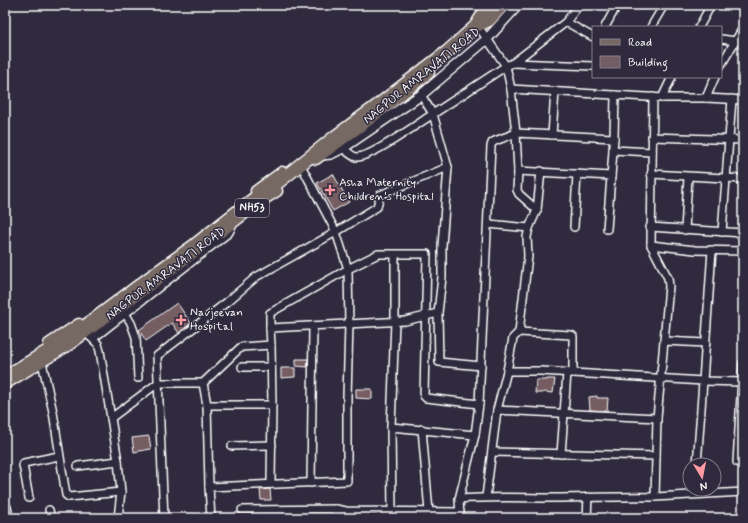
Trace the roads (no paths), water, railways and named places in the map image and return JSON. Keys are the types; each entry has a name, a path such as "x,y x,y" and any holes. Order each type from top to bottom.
{"highway":[{"name":"NAGPUR AMRAVATI ROAD","path":"478,28 488,13 503,5"},
{"path":"5,377 68,339 195,245 255,198 271,188 336,136 478,28"}],"main road":[{"name":"NAGPUR AMRAVATI ROAD","path":"5,372 66,333 163,263 438,53 488,13"},
{"name":"NAGPUR AMRAVATI ROAD","path":"5,384 42,362 87,332 162,277 258,203 274,193 303,169 415,84 478,28"}],"street":[{"path":"322,155 331,154 343,148 421,95 487,39 518,5"},
{"path":"343,148 353,156 357,157 364,156 386,144 506,66 514,63 566,22 579,5"},
{"path":"606,26 616,5"},
{"path":"652,26 664,5"},
{"path":"700,26 711,5"},
{"path":"566,22 592,36"},
{"path":"478,28 506,66 511,89 516,133 518,192 537,210"},
{"path":"722,64 740,42 743,28"},
{"path":"722,39 740,42"},
{"path":"514,63 592,66"},
{"path":"662,98 672,78"},
{"path":"706,98 715,78"},
{"path":"511,89 662,98 743,100"},
{"path":"552,135 555,91"},
{"path":"421,95 433,114 448,167 442,246 442,277 438,313 439,362 481,366"},
{"path":"607,229 614,138 615,95"},
{"path":"653,97 650,228 651,245 668,278 657,418 655,497"},
{"path":"722,232 732,99"},
{"path":"242,510 296,514 336,510 392,512 420,515 429,512 460,515 459,500 475,435 479,404 492,143 516,133 614,138"},
{"path":"652,137 743,140"},
{"path":"613,150 652,152"},
{"path":"164,518 157,356 227,302 256,277 377,207 380,195 448,167"},
{"path":"209,487 347,481 349,324 348,269 336,232 303,169"},
{"path":"518,171 541,171 611,176"},
{"path":"486,497 497,410 507,371 513,338 519,332 528,256 527,237 529,228 537,210 541,171"},
{"path":"574,227 577,174"},
{"path":"651,174 743,179"},
{"path":"685,230 688,177"},
{"path":"87,332 92,336 96,335 228,232 233,223"},
{"path":"488,224 529,228"},
{"path":"650,228 743,233"},
{"path":"651,245 695,250 743,251"},
{"path":"698,457 712,250"},
{"path":"271,484 272,405 270,313 348,269 378,254 426,254 424,396 426,398 479,404"},
{"path":"392,512 391,427 395,321 395,255"},
{"path":"125,313 131,323 136,337 138,378"},
{"path":"270,328 405,321 438,313"},
{"path":"311,483 312,326"},
{"path":"87,332 98,344 100,351 118,461 120,492 118,518"},
{"path":"519,332 573,336 561,454"},
{"path":"664,341 706,343"},
{"path":"111,418 158,383 203,383 241,347 271,345"},
{"path":"42,362 53,412 66,495 69,497 120,492"},
{"path":"737,462 743,363"},
{"path":"242,367 271,367"},
{"path":"507,371 742,382"},
{"path":"203,383 207,404 211,518"},
{"path":"207,404 272,405"},
{"path":"497,410 657,418"},
{"path":"391,427 475,435"},
{"path":"422,429 429,512"},
{"path":"232,446 272,445"},
{"path":"492,452 656,456"},
{"path":"28,498 23,465 24,463 59,456"},
{"path":"78,466 118,461"},
{"path":"722,492 743,492"},
{"path":"459,500 486,497 655,497 682,494"},
{"path":"587,518 588,497"},
{"path":"5,505 7,507 9,518"},
{"path":"49,510 50,518"},
{"path":"336,510 336,518"}],"place":[{"name":"Asha Maternity Children's Hospital","path":"330,190"},
{"name":"Navjeevan Hospital","path":"181,320"}]}
